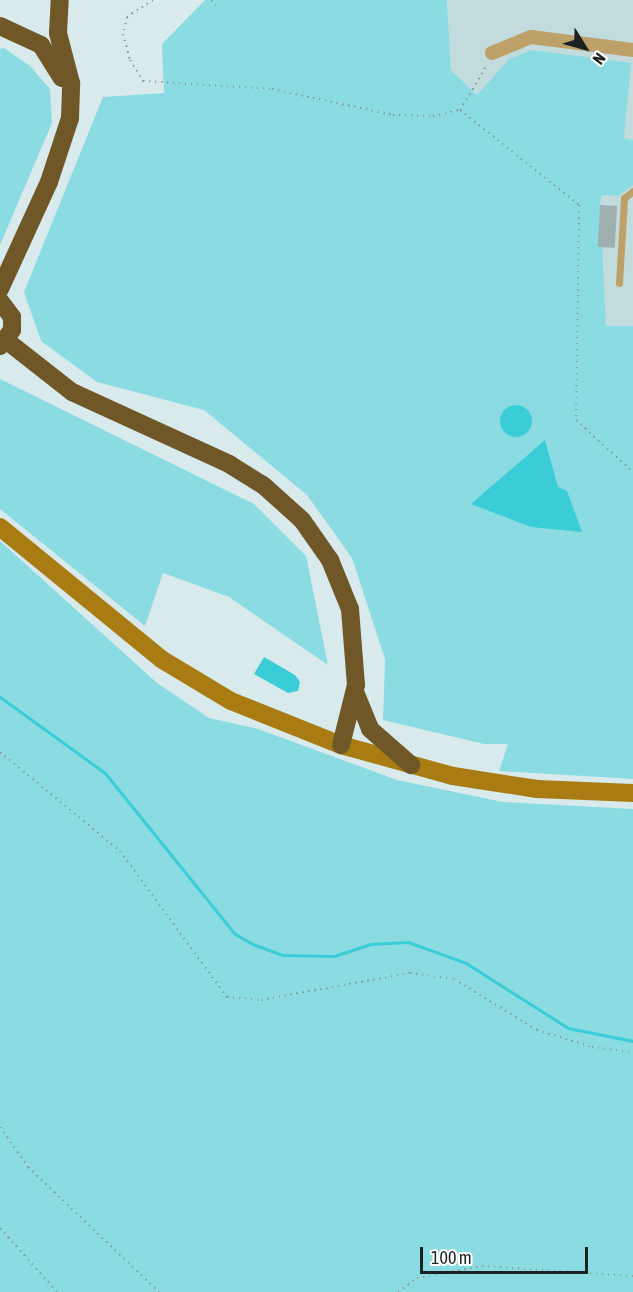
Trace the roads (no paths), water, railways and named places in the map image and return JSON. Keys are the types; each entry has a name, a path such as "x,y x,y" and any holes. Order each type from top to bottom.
{"highway":[{"path":"0,289 64,145 71,83 58,33 60,0"},
{"path":"0,26 41,45 70,99"},
{"path":"0,301 12,317 3,344 72,392 229,464 288,504 318,540 340,581 355,648 355,692 341,745"},
{"path":"355,692 370,729 411,765"}],"main road":[{"path":"0,527 161,659 231,701 341,745 411,765 495,784 633,793"}],"street":[{"path":"492,53 531,38 633,50"}],"lane":[{"path":"619,283 624,198 633,190"}],"waterway":[{"path":"0,697 105,773 235,934 255,945 283,955 334,956 370,944 408,942 466,963 568,1028 633,1041"}]}
